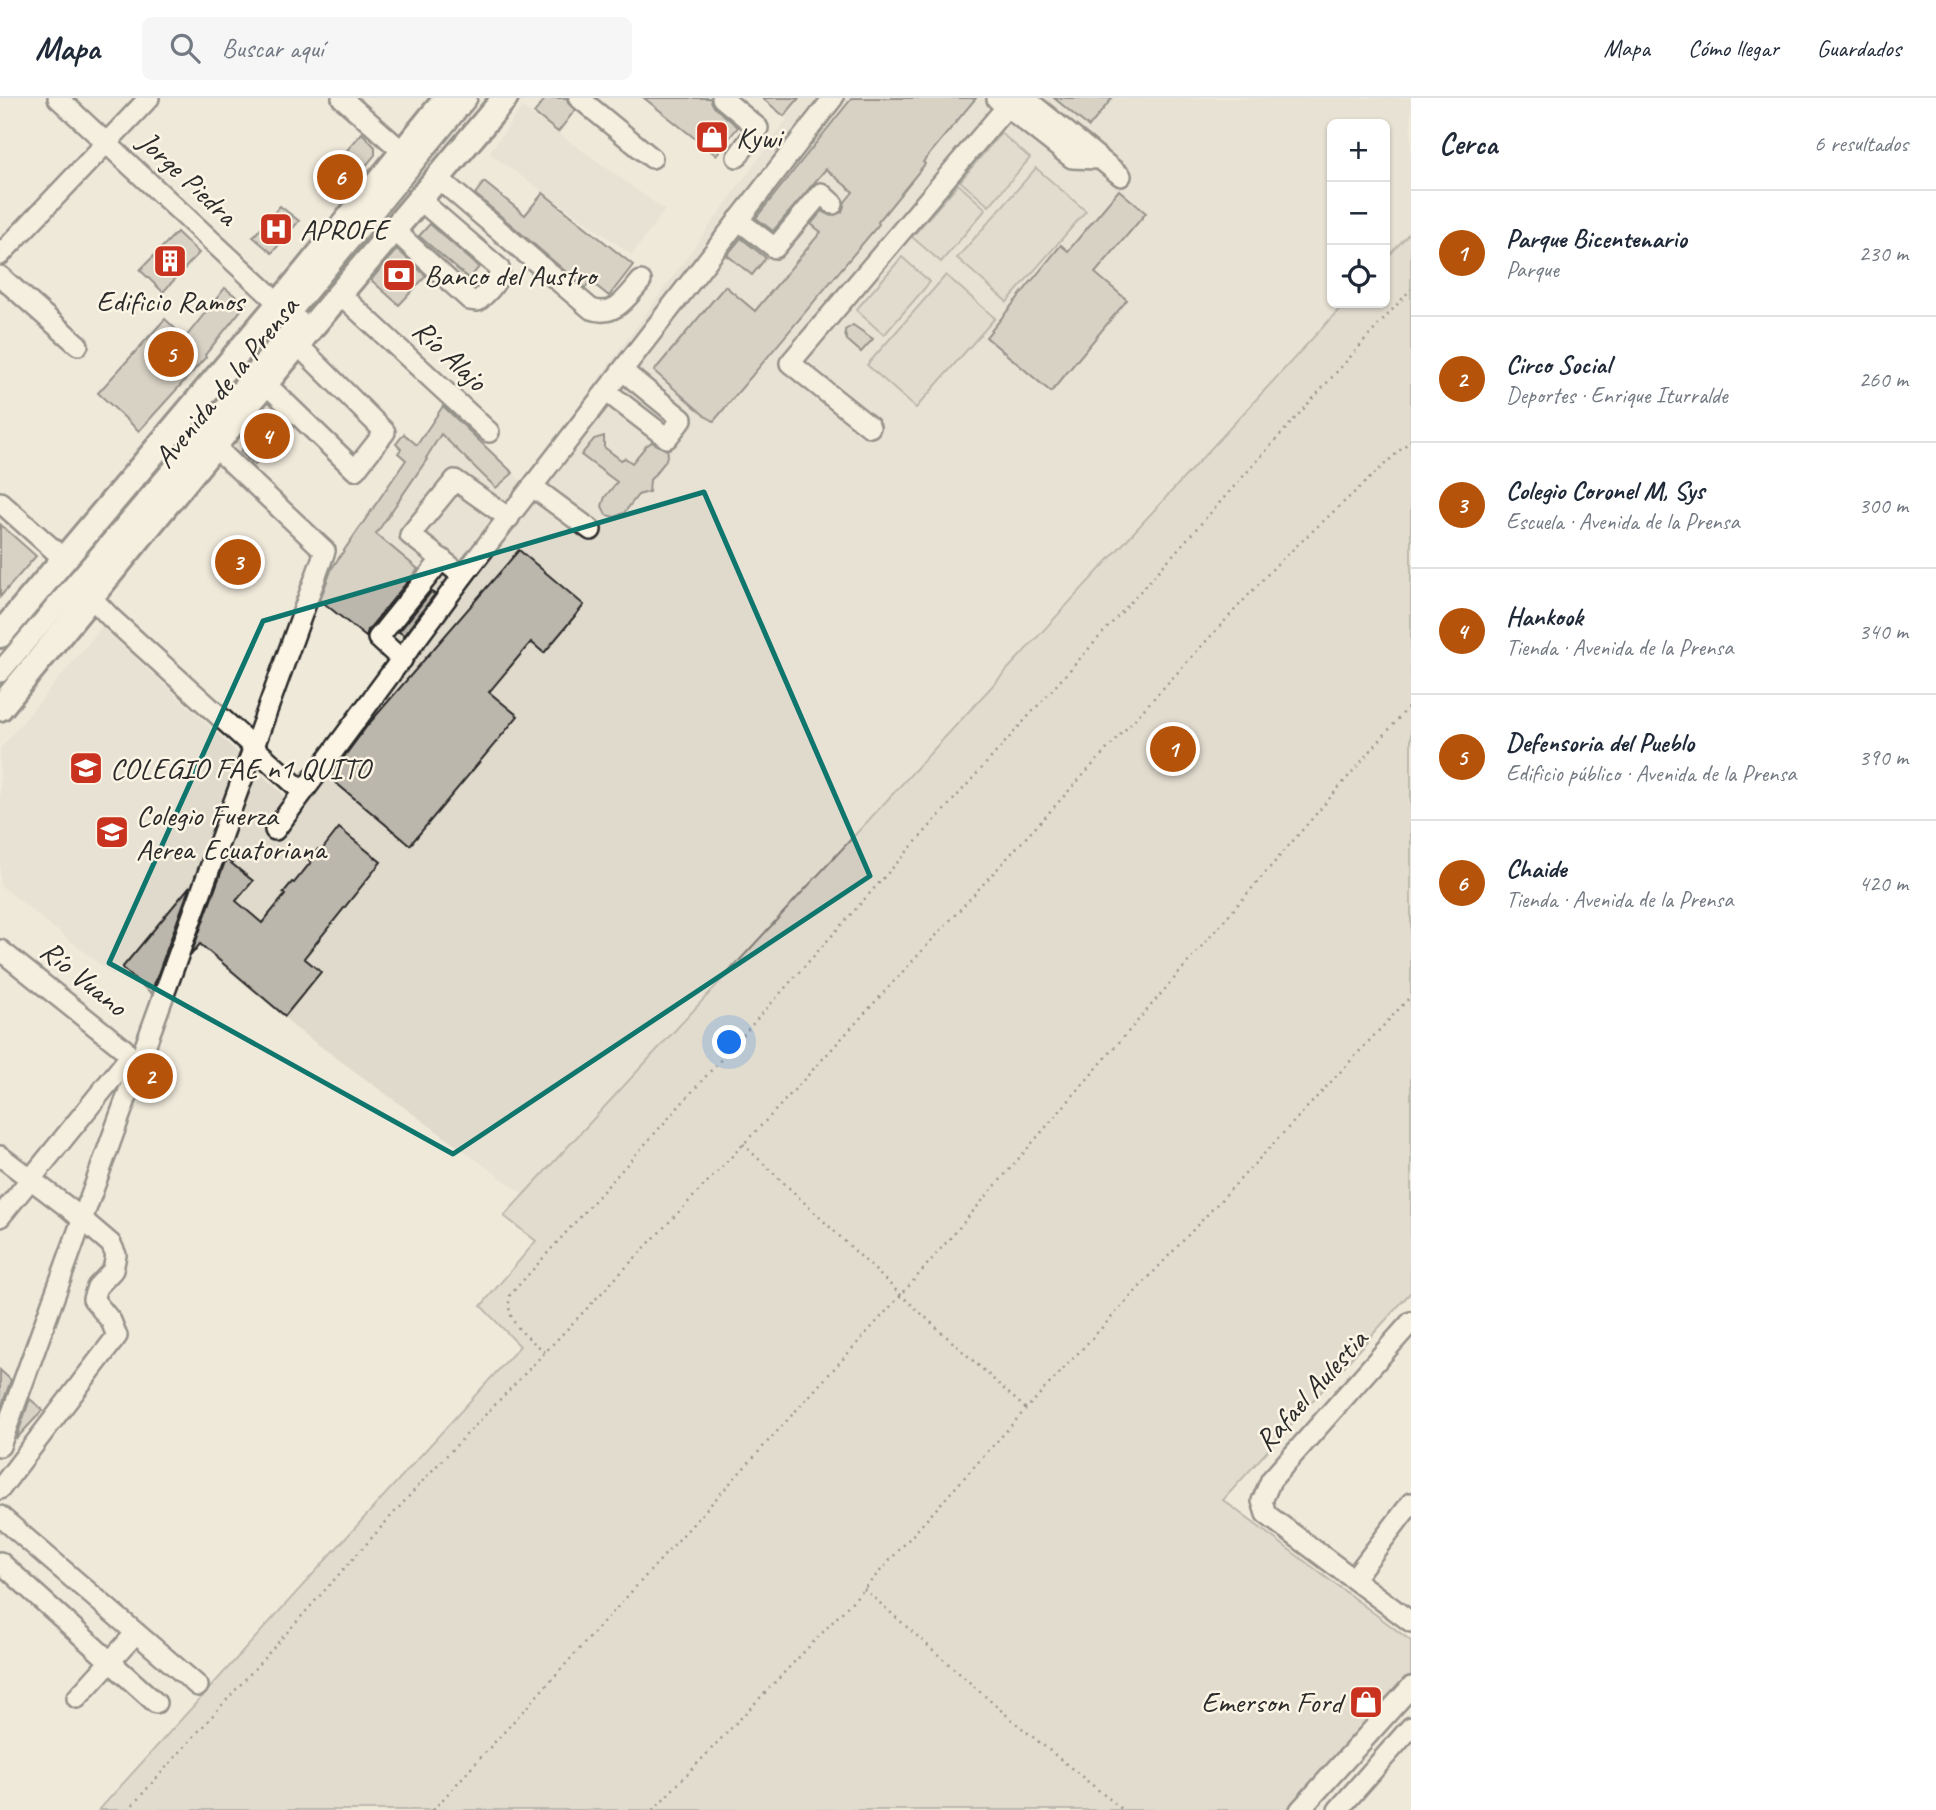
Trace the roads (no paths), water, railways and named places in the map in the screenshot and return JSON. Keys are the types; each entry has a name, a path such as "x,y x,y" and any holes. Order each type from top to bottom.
{"main road":[{"name":"Avenida de la Prensa","path":"0,708 265,383 295,322 403,152 447,98"},
{"name":"Avenida de la Prensa","path":"0,635 64,559 295,322 341,294 505,98"}],"street":[{"name":"Jorge Piedra","path":"58,98 295,322 385,432 355,470 265,383"},
{"path":"0,255 149,98"},
{"path":"342,98 403,152"},
{"path":"0,672 295,322 467,98"},
{"path":"579,98 652,158"},
{"path":"722,98 758,128 737,157"},
{"path":"275,830 463,576 833,98"},
{"path":"1025,98 1121,176"},
{"path":"870,427 790,363 1006,101 1072,158 1098,159"},
{"path":"438,178 591,309 600,313 615,308 641,281"},
{"path":"738,220 775,248 821,193 833,204"},
{"path":"394,230 470,300 478,301 490,288 500,274 496,263 420,200"},
{"path":"0,276 78,345"},
{"name":"Río Alajo","path":"341,294 489,432"},
{"path":"607,392 667,438 682,419 623,371"},
{"path":"0,1446 325,551 214,446"},
{"path":"463,576 410,535 455,480 509,518"},
{"path":"533,487 590,530"},
{"path":"0,503 64,559"},
{"path":"402,660 379,638 442,559"},
{"path":"90,596 303,792"},
{"name":"Río Vuano","path":"0,950 124,1049 128,1055 127,1060 32,1179"},
{"path":"0,1156 111,1244 116,1255 113,1270 97,1287 93,1299 111,1321 117,1336 0,1489"},
{"path":"0,1217 32,1179"},
{"name":"Rafael Aulestia","path":"1354,1578 1266,1514 1262,1500 1271,1480 1411,1322"},
{"path":"1411,1503 1354,1578 1411,1622"},
{"path":"0,1516 198,1686"},
{"path":"0,1562 156,1703"},
{"path":"77,1698 136,1633"},
{"path":"1300,1810 1411,1687"},
{"path":"1338,1810 1411,1727"}],"place":[{"name":"Kywi","path":"712,137"},
{"name":"Chaide","path":"340,177"},
{"name":"APROFE","path":"276,229"},
{"name":"Edificio Ramos","path":"170,261"},
{"name":"Banco del Austro","path":"399,275"},
{"name":"Defensoria del Pueblo","path":"171,354"},
{"name":"Hankook","path":"267,436"},
{"name":"Colegio Coronel M, Sys","path":"238,562"},
{"name":"Parque Bicentenario","path":"1173,749"},
{"name":"COLEGIO FAE n1 QUITO","path":"86,768"},
{"name":"Colegio Fuerza Aerea Ecuatoriana","path":"112,832"},
{"name":"Circo Social","path":"150,1076"},
{"name":"Emerson Ford","path":"1366,1702"}]}
